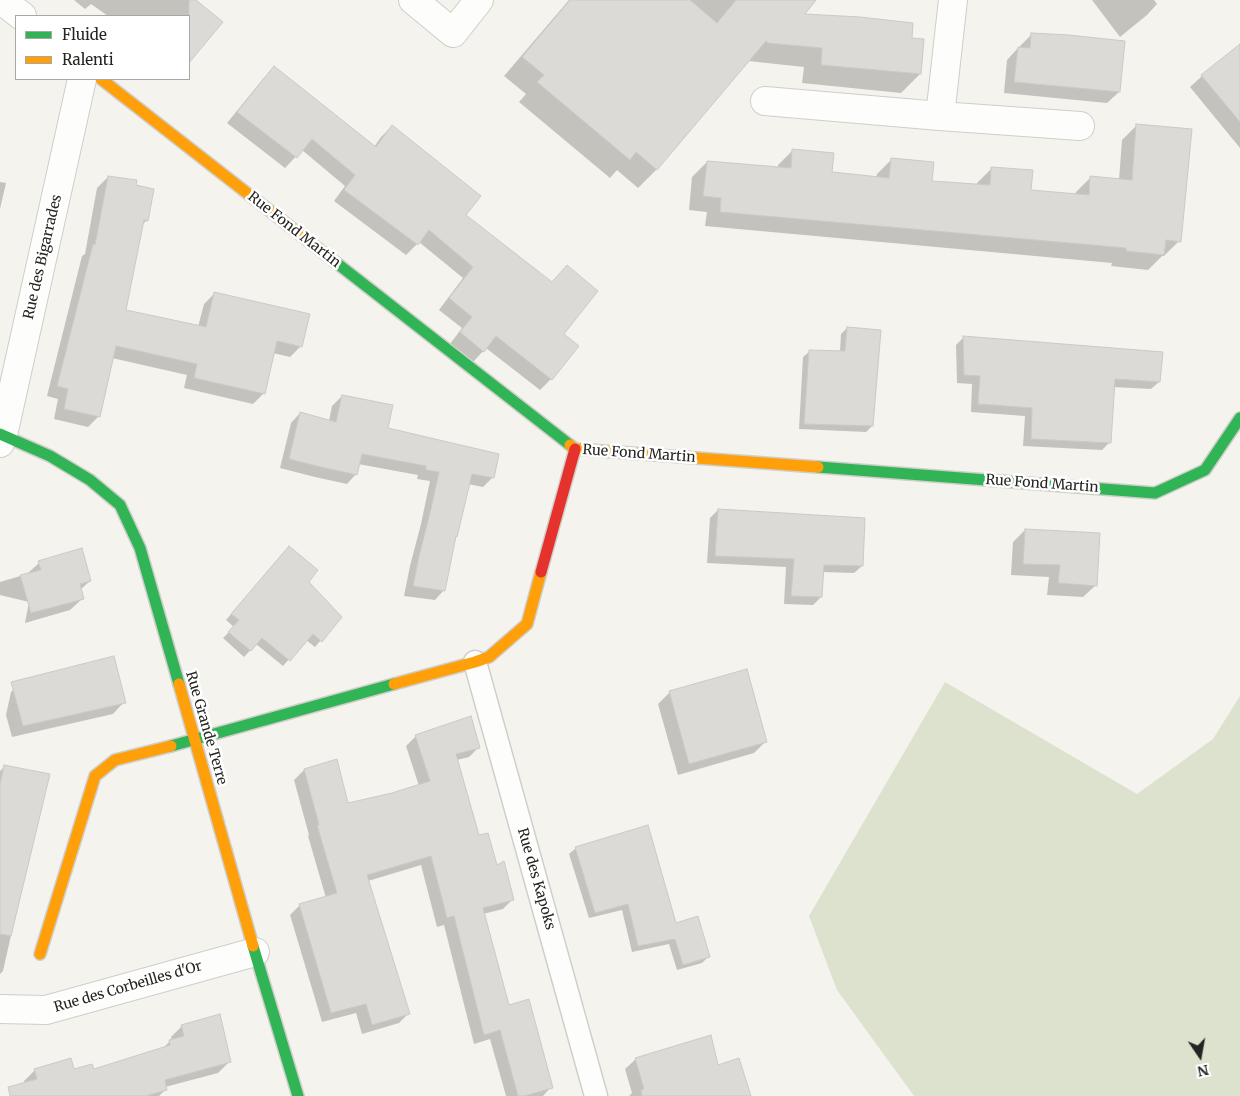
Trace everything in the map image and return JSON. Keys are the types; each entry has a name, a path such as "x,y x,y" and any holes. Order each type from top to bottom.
{"street":[{"path":"1,0 21,15"},
{"path":"413,0 453,33 479,0"},
{"path":"940,116 953,0"},
{"name":"Rue des Bigarrades","path":"1,438 82,80"},
{"name":"Rue Fond Martin","path":"102,80 576,449 1154,493 1205,470 1240,418"},
{"path":"765,102 1080,126"},
{"name":"Rue Grande Terre","path":"1,438 50,456 90,480 120,505 140,548 298,1096"},
{"path":"40,954 95,776 115,760 475,662 489,657 527,624 576,449"},
{"name":"Rue des Corbeilles d'Or","path":"0,1010 46,1010 255,952"}],"lane":[{"name":"Rue des Kapoks","path":"475,662 596,1096"}],"green space":[{"path":"945,682 1137,794 1213,739 1240,696 1240,1096 914,1096 837,990 809,916"}],"building":[{"path":"189,0 196,0 223,22 190,62 190,15"},
{"path":"570,0 690,0 717,23 736,0 816,0 805,14 860,17 913,23 912,38 924,39 921,74 821,65 822,48 768,43 766,41 657,170 636,152 630,160 537,82 544,75 522,57"},
{"path":"1031,33 1125,41 1120,92 1014,82 1018,47 1030,48"},
{"path":"1240,44 1240,122 1201,75"},
{"path":"274,66 376,147 392,125 481,196 466,215 552,282 567,265 598,291 564,334 579,346 552,380 496,336 484,352 460,332 472,317 449,298 473,267 429,230 418,245 344,190 355,175 312,139 297,158 237,112"},
{"path":"1136,124 1192,129 1181,242 1166,240 1164,255 1126,251 1126,248 720,212 721,198 703,196 707,161 791,168 792,149 834,153 832,172 889,178 891,158 934,162 932,181 990,185 991,167 1033,170 1031,190 1089,195 1090,176 1132,180"},
{"path":"108,176 137,180 136,185 154,189 148,221 144,220 126,310 206,327 214,292 310,314 302,347 277,341 265,394 194,378 197,364 116,346 100,417 64,409 68,389 57,386 93,244 95,245"},
{"path":"847,327 881,330 873,426 804,424 809,350 845,351"},
{"path":"963,336 1163,352 1160,382 1115,379 1111,443 1031,439 1032,408 978,404 980,376 964,375"},
{"path":"342,395 393,405 388,428 499,454 494,478 472,474 456,536 445,591 413,586 439,472 426,470 426,466 362,454 357,475 289,459 300,412 336,422"},
{"path":"718,509 865,518 863,566 824,565 822,597 791,596 794,559 715,556"},
{"path":"1025,529 1100,533 1097,586 1058,583 1060,565 1023,564"},
{"path":"289,546 318,570 309,582 342,617 322,642 313,634 290,661 262,638 251,651 228,632 239,620 231,614"},
{"path":"82,548 91,581 80,584 84,599 31,613 20,575 41,570 38,561"},
{"path":"114,656 126,703 23,726 11,682"},
{"path":"747,669 767,742 689,764 669,691"},
{"path":"471,716 480,748 456,754 479,835 488,833 497,865 504,861 514,900 483,908 509,1005 529,999 553,1088 524,1096 518,1096 500,1030 484,1035 454,916 447,918 431,856 367,875 410,1014 372,1025 366,1004 331,1013 299,904 337,893 317,825 319,825 304,769 337,759 348,803 392,793 430,781 415,735"},
{"path":"4,765 50,774 11,936 0,934 0,784"},
{"path":"648,825 676,923 698,916 710,957 683,965 675,939 638,946 628,904 595,913 575,847"},
{"path":"220,1014 231,1062 165,1080 167,1090 146,1096 10,1096 8,1087 37,1079 34,1069 71,1058 74,1069 92,1064 94,1069 170,1045 169,1040 184,1036 181,1025"},
{"path":"711,1035 718,1065 739,1058 751,1096 642,1096 641,1090 644,1089 635,1058"}],"traffic: fast":[{"path":"325,254 570,445"},
{"path":"818,467 1155,493 1205,470 1240,418"},
{"path":"0,434 50,456 90,480 120,505 140,548 179,684"},
{"path":"171,746 394,684"},
{"path":"253,946 298,1096"}],"traffic: slow":[{"path":"102,80 325,254"},
{"path":"570,445 575,449 818,467"},
{"path":"394,684 489,657 527,624 541,572"},
{"path":"179,684 253,946"},
{"path":"40,954 95,776 115,760 171,746"}],"traffic: jam":[{"path":"541,572 575,449"}]}
